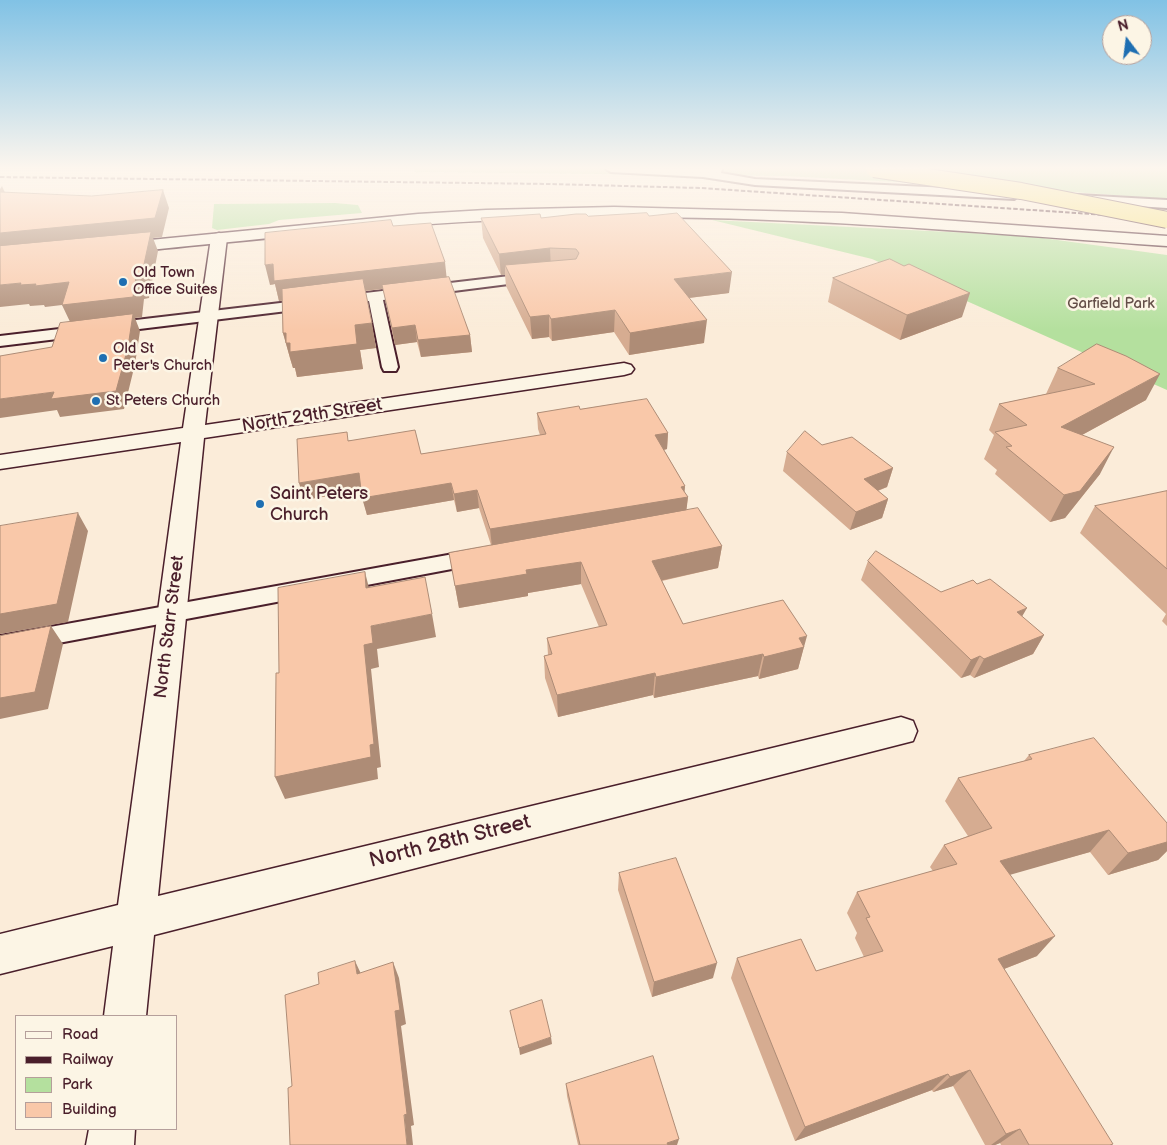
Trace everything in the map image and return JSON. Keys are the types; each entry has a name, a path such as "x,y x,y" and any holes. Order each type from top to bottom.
{"street":[{"path":"108,249 382,222"},
{"path":"897,222 1167,241"},
{"path":"1026,232 1167,253"},
{"name":"North Starr Street","path":"125,1015 193,434 219,238"},
{"name":"North 29th Street","path":"0,462 624,369"},
{"name":"North 28th Street","path":"0,954 901,731"},
{"path":"110,1145 112,1130"}],"lane":[{"path":"0,341 551,275"},
{"path":"374,296 390,367"},
{"path":"0,645 499,554"}],"green space":[{"path":"212,222 273,222 217,230 212,228"},
{"name":"Garfield Park","path":"722,222 760,222 1028,236 1167,255 1167,390 872,259"}],"building":[{"path":"0,222 109,222 0,233"},
{"path":"367,222 392,222 393,226 431,223 445,262 274,281 273,264 265,265 265,233"},
{"path":"483,222 686,222 732,272 674,279 707,320 630,333 615,310 551,319 549,315 530,317 505,265 576,259 579,253 576,249 550,248 499,254"},
{"path":"151,232 141,278 136,278 133,297 62,305 69,282 35,286 36,284 20,285 21,283 0,285 0,246"},
{"path":"890,259 904,266 909,264 970,293 907,315 833,278"},
{"path":"449,277 470,335 418,340 415,325 392,328 382,285"},
{"path":"363,279 372,323 355,325 357,344 290,352 290,343 286,343 286,333 283,333 282,289"},
{"path":"133,314 128,347 116,391 51,399 54,392 0,399 0,356 52,347 60,323"},
{"path":"1097,344 1126,356 1160,374 1061,427 1114,447 1080,491 1064,495 1006,447 1012,446 995,432 1027,425 999,404 1095,384 1058,368"},
{"path":"647,399 668,433 655,435 685,486 681,487 688,497 490,529 477,490 454,494 451,483 362,498 359,473 299,483 297,439 347,432 348,441 415,430 421,454 546,434 537,413 579,406 580,409"},
{"path":"805,431 822,445 852,437 893,468 864,479 888,499 856,512 787,452"},
{"path":"1167,491 1167,569 1095,506"},
{"path":"698,508 722,546 652,561 683,624 783,600 807,636 799,638 804,647 764,657 763,654 656,677 655,673 557,695 544,656 552,654 547,638 607,625 581,562 526,570 527,574 455,586 449,553"},
{"path":"78,513 57,604 0,614 0,526"},
{"path":"876,551 941,592 973,580 977,584 990,579 1027,608 1017,612 1044,635 984,659 980,656 971,660 868,561"},
{"path":"365,572 366,588 425,577 432,614 371,626 373,643 364,645 374,744 370,745 371,757 275,777 276,673 279,673 278,588"},
{"path":"51,626 35,692 0,698 0,636"},
{"path":"1094,738 1167,823 1167,842 1128,853 1109,830 1000,861 1055,936 998,959 1113,1144 1029,1145 1020,1129 1006,1134 970,1070 950,1077 948,1074 805,1127 737,958 801,939 816,971 883,951 866,918 870,917 857,892 957,864 944,845 992,828 958,778 1032,759 1029,755"},
{"path":"676,858 717,963 654,982 619,873"},
{"path":"355,961 357,974 393,962 400,1010 395,1011 407,1114 404,1115 407,1145 290,1145 288,1088 292,1086 285,995 319,984 318,973"},
{"path":"542,1000 551,1037 519,1048 510,1011"},
{"path":"653,1056 679,1139 667,1143 668,1145 580,1145 566,1084"}],"place":[{"name":"Old Town Office Suites","path":"123,282"},
{"name":"Old St Peter's Church","path":"103,358"},
{"name":"St Peters Church","path":"96,401"},
{"name":"Saint Peters Church","path":"260,504"}]}
